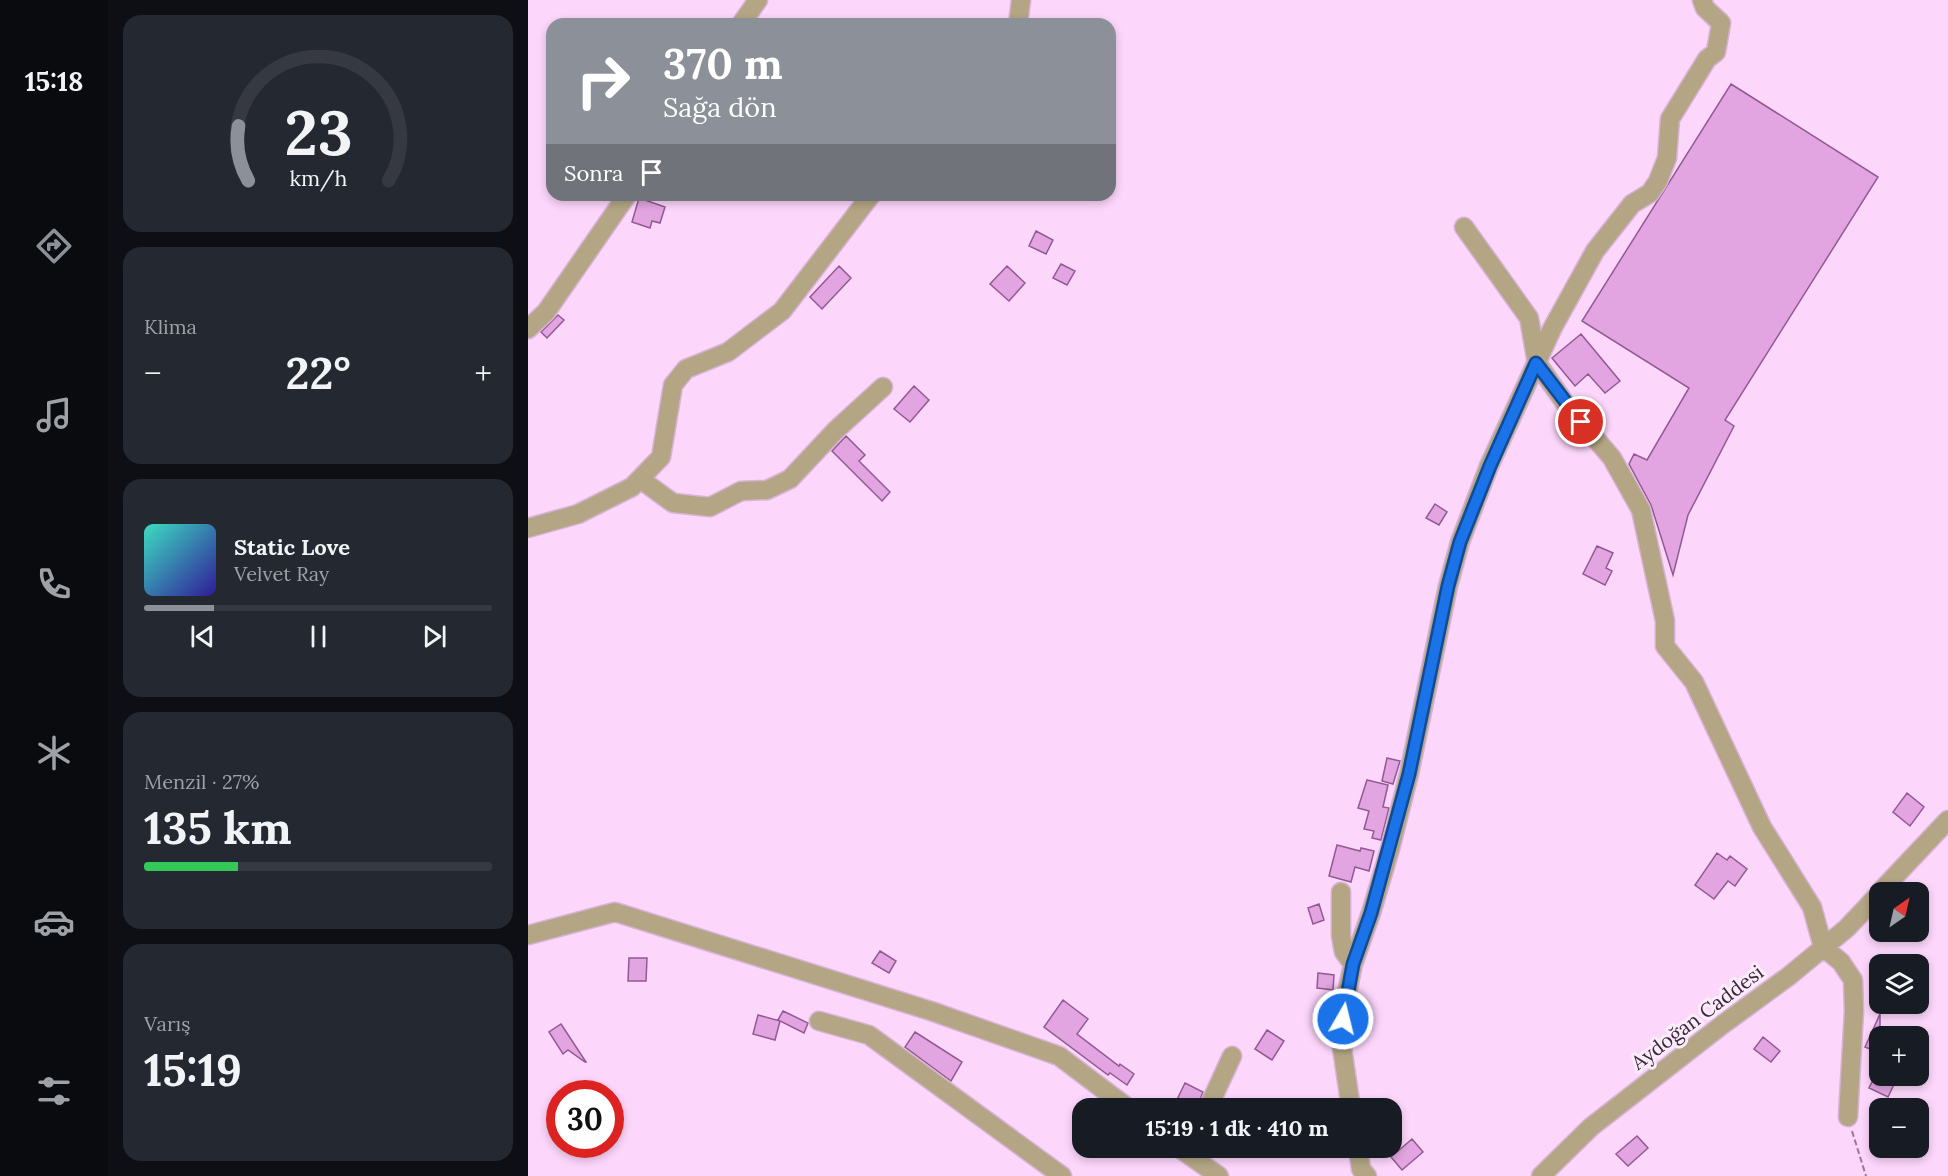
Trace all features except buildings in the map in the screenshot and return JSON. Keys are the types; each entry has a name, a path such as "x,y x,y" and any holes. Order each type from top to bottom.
{"street":[{"path":"745,18 758,0"},
{"path":"1018,18 1021,0"},
{"path":"1350,1098 1341,1041 1346,998 1353,964 1390,849 1409,774 1448,586 1460,542 1490,466 1552,329 1595,251 1632,204 1650,193 1658,181 1667,158 1670,119 1707,59 1716,52 1721,23 1705,8 1702,0"},
{"path":"528,329 546,312 623,201"},
{"path":"528,528 578,514 632,487 661,457 673,385 686,369 728,352 782,311 866,201"},
{"path":"1464,227 1529,318 1536,363 1565,403 1612,458 1641,510 1665,621 1665,646 1694,682 1762,828 1812,907 1823,947 1841,962 1853,980 1854,1011 1848,1117"},
{"path":"640,479 673,503 710,507 741,491 767,490 790,479 836,430 883,387"},
{"name":"Aydoğan Caddesi","path":"1890,882 1948,820"},
{"path":"1341,892 1341,936 1344,952 1353,964"},
{"name":"Aydoğan Caddesi","path":"1541,1176 1591,1127 1847,928 1869,905"},
{"path":"528,935 615,912 921,1007 1059,1056 1115,1098"},
{"path":"819,1021 869,1035 1062,1176"},
{"path":"1213,1098 1232,1056"},
{"path":"1203,1158 1219,1176"},
{"path":"1359,1158 1361,1169 1367,1176"}],"path":[{"path":"1848,1117 1866,1176"}],"route":[{"path":"1343,1019 1353,964 1390,849 1409,774 1448,586 1460,542 1490,466 1536,363 1581,422"}]}
